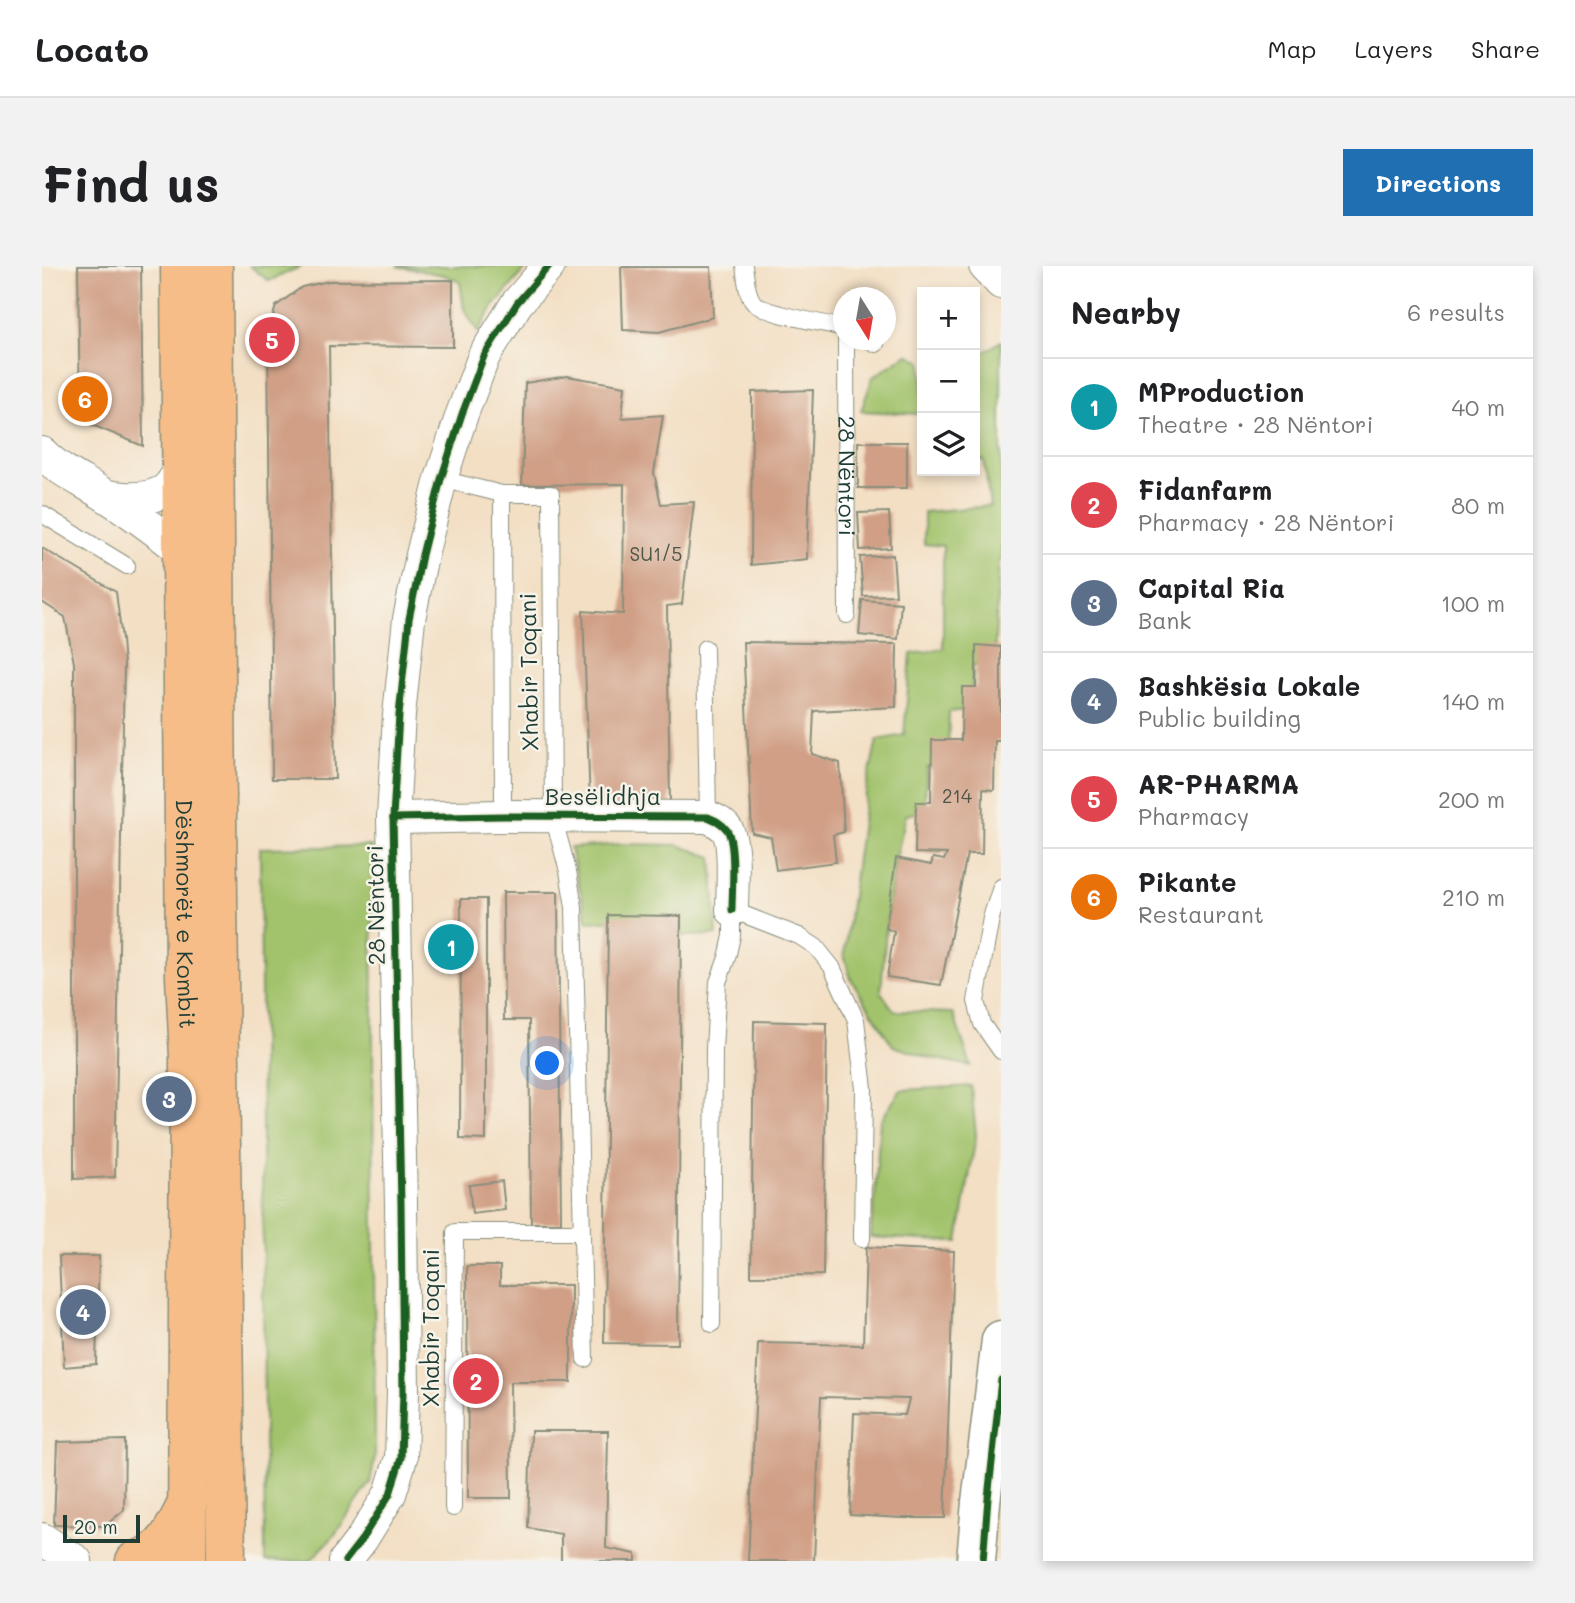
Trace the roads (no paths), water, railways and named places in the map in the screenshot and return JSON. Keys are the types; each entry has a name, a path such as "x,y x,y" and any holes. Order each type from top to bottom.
{"main road":[{"name":"Dëshmorët e Kombit","path":"180,266 185,978 189,1057 187,1561"},
{"name":"Dëshmorët e Kombit","path":"213,266 226,1561"},
{"path":"135,1561 147,1558 165,1545 188,1500"}],"street":[{"name":"28 Nëntori","path":"345,1561 390,1494 401,1458 401,1204 393,818 399,715 410,619 422,555 441,479 484,356 517,303 549,266"},
{"path":"985,266 1001,283"},
{"path":"42,453 52,463 107,496 182,551"},
{"path":"107,496 126,499 153,495 165,490 182,466"},
{"path":"708,817 719,822 727,831 731,843 732,910"},
{"name":"Besëlidhja","path":"393,818 708,817"},
{"path":"976,1561 1001,1340"},
{"path":"42,1539 76,1561"}],"lane":[{"path":"744,266 748,290 754,303 767,310 833,325"},
{"name":"28 Nëntori","path":"846,350 847,615"},
{"name":"Xhabir Toqani","path":"441,479 502,494 551,494 554,816 574,907 585,1359"},
{"name":"Xhabir Toqani","path":"502,494 503,816"},
{"path":"42,514 128,566"},
{"path":"705,648 708,817"},
{"path":"1001,887 991,918 976,1001 982,1024 1001,1051"},
{"path":"712,1324 714,1049 718,982 732,936 732,910 799,936 816,947 832,967 856,1020 864,1089 862,1239"},
{"name":"Xhabir Toqani","path":"453,1508 455,1232 581,1232"}],"place":[{"name":"AR-PHARMA","path":"272,340"},
{"name":"Pikante","path":"85,399"},
{"name":"MProduction","path":"451,947"},
{"name":"Capital Ria","path":"169,1099"},
{"name":"Bashkësia Lokale","path":"83,1312"},
{"name":"Fidanfarm","path":"476,1381"}]}
